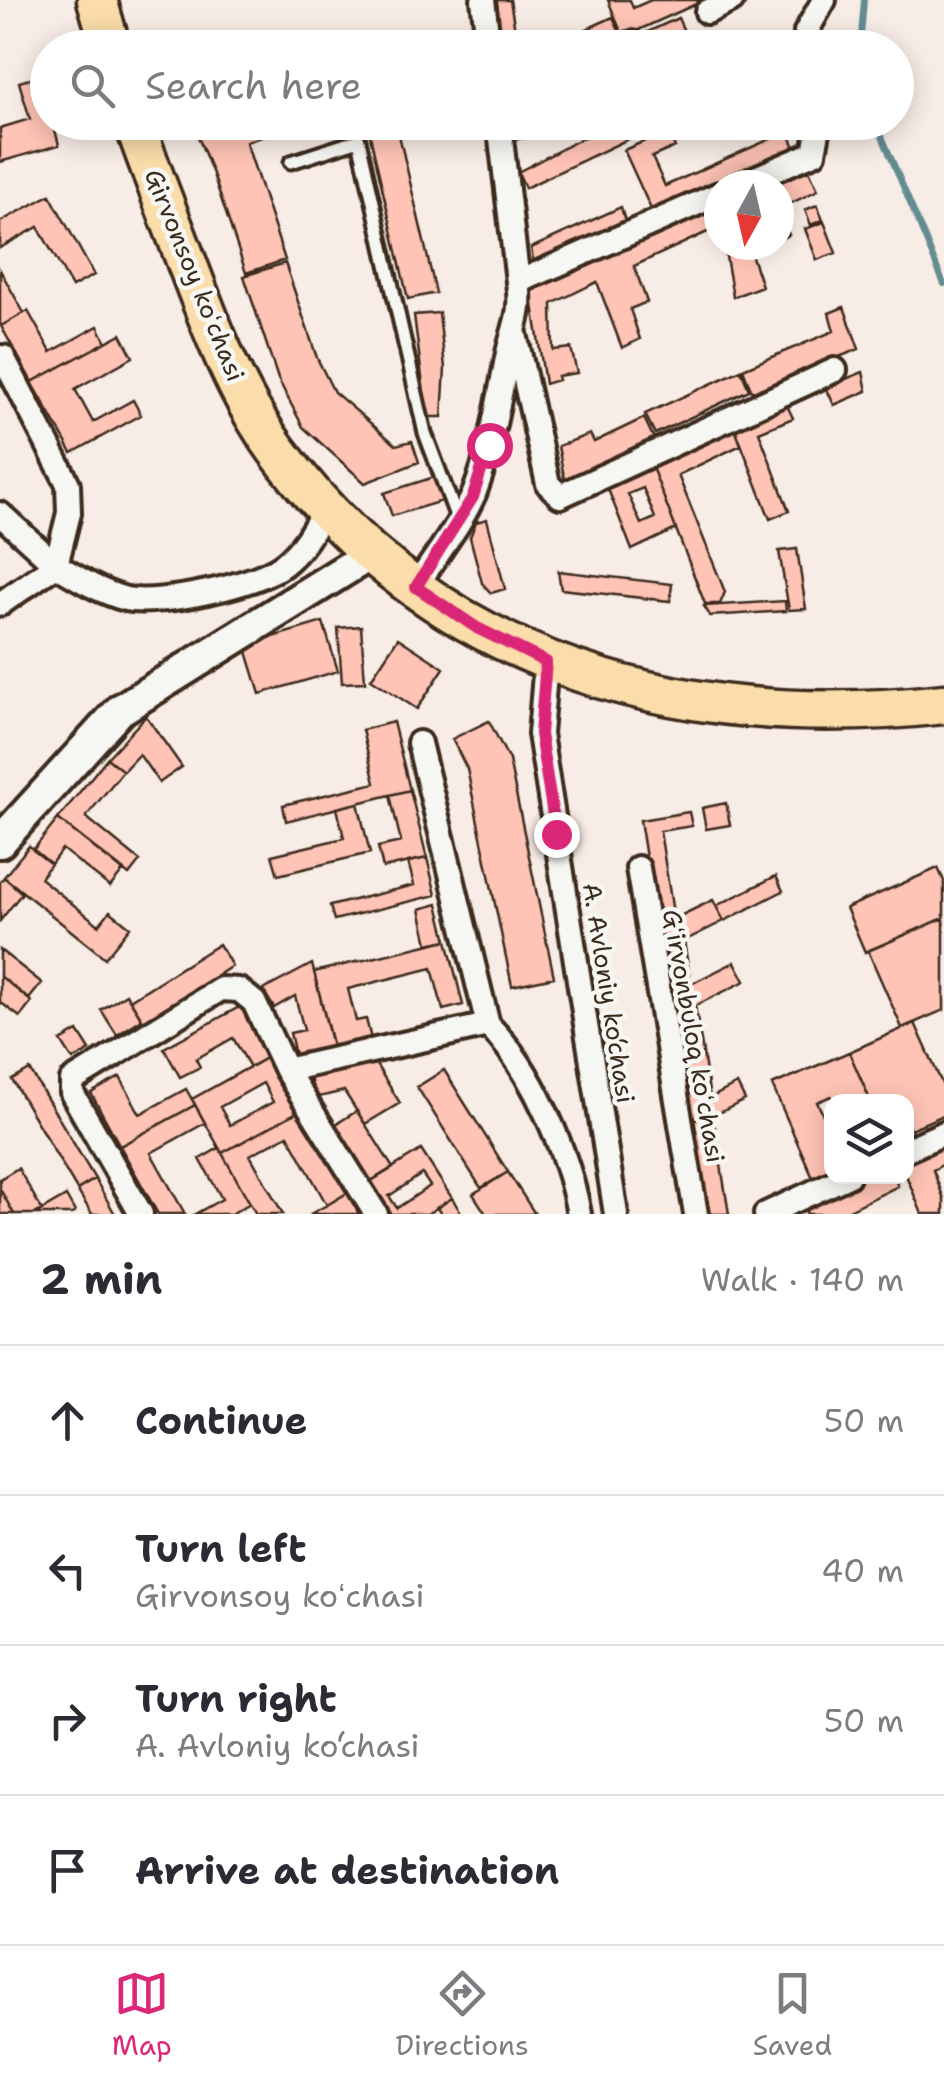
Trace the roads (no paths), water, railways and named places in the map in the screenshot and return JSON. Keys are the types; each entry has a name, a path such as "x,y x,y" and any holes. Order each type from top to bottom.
{"main road":[{"path":"97,0 106,30"},
{"name":"Girvonsoy koʻchasi","path":"141,140 226,359 275,448 325,508 372,554 416,587 477,628 546,662 644,691 746,708 848,712 944,704"}],"street":[{"path":"483,0 487,30"},
{"path":"707,12 732,0"},
{"path":"807,30 824,0"},
{"path":"416,587 473,497 522,307 501,140"},
{"path":"774,170 814,153 817,140"},
{"path":"518,282 704,201"},
{"path":"515,330 548,484 560,496 835,370"},
{"path":"0,604 56,565 70,513 68,484 3,357"},
{"path":"0,514 56,565 98,590 132,600 176,598 234,585 281,568 305,546 325,508"},
{"path":"0,842 120,710 372,554"},
{"name":"A. Avloniy ko‘chasi","path":"546,662 540,734 616,1214"},
{"path":"418,743 488,1025 507,1043 544,1112 575,1189 579,1214"},
{"name":"Gʻirvonbuloq koʻchasi","path":"638,868 696,1214"},
{"path":"141,1214 72,1093 72,1080 221,989 238,990 254,1002 286,1070 376,1214"},
{"path":"286,1070 488,1025"},
{"path":"914,1146 944,1133"},
{"path":"766,1214 831,1184"}],"lane":[{"path":"291,162 359,140 425,434 458,521"}],"waterway":[{"path":"862,30 864,0"},
{"path":"884,140 944,284"}]}
